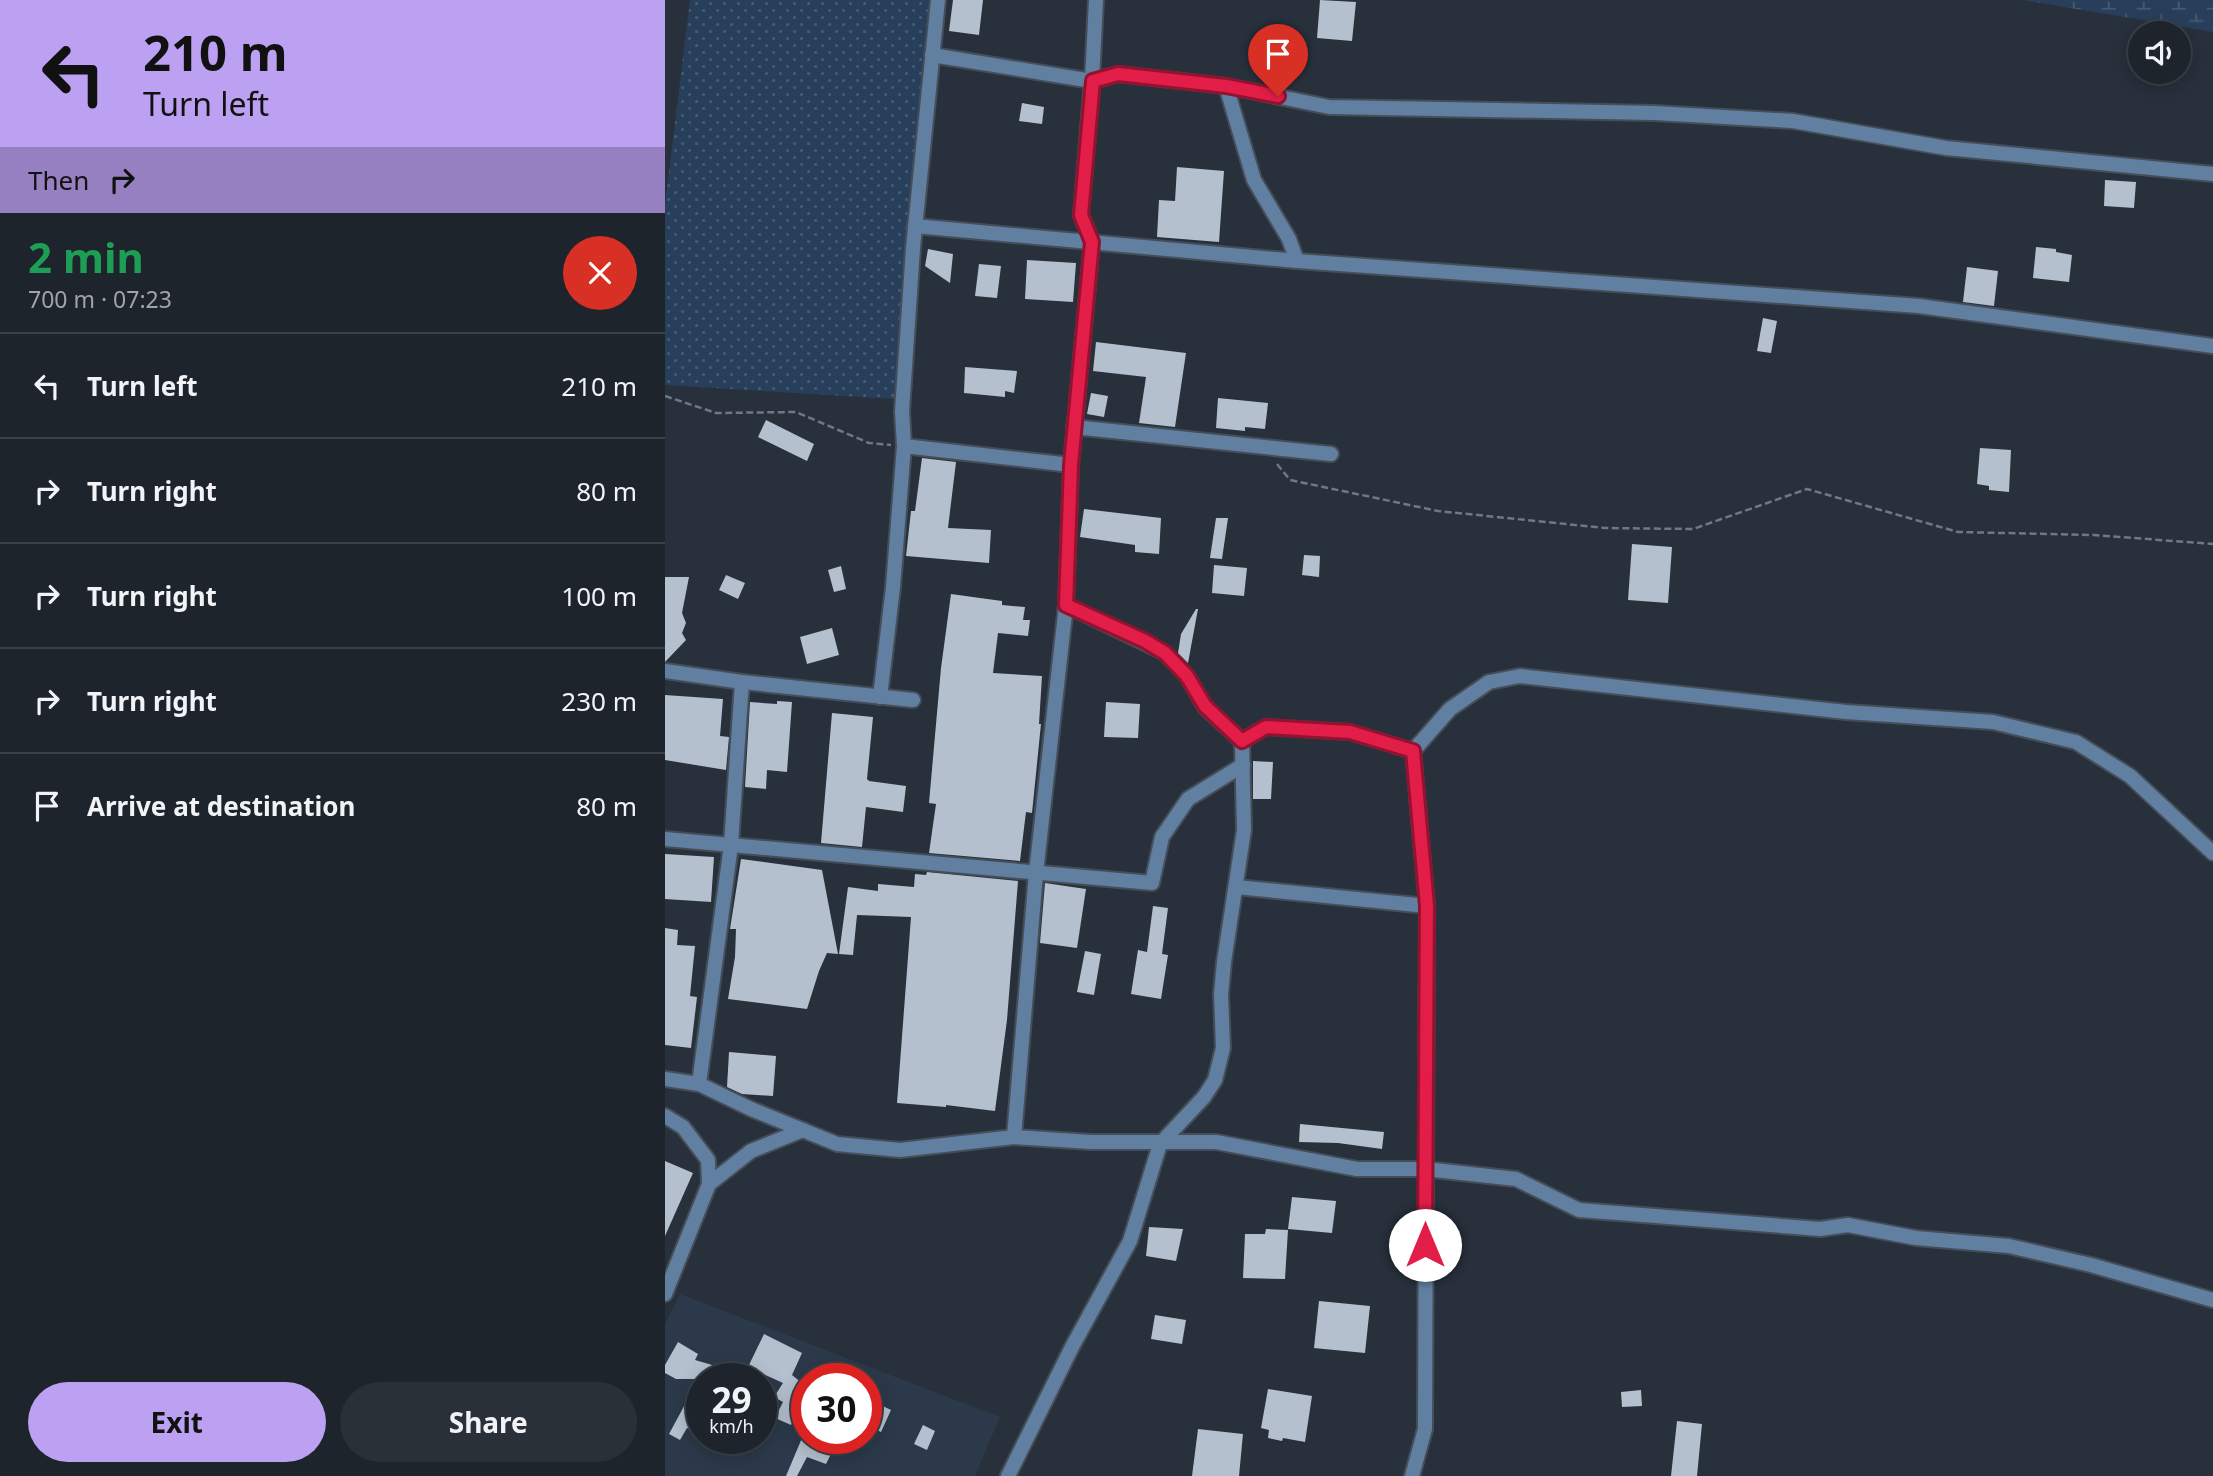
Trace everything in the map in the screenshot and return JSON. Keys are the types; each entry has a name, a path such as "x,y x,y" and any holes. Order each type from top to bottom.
{"street":[{"path":"880,696 893,587 904,446 902,411 915,226 938,0"},
{"path":"1014,1137 1036,873 1066,605 1071,465 1092,242 1081,215 1093,81 1095,0"},
{"path":"932,55 1093,81 1118,74 1226,86 1329,107 1604,111 1793,121 1946,148 2213,174"},
{"path":"1226,86 1254,180 1289,239 1297,261"},
{"path":"915,226 1297,261 1919,306 2213,346"},
{"path":"1074,427 1331,454"},
{"path":"904,446 1071,465"},
{"path":"1009,1476 1072,1347 1130,1241 1160,1144 1215,1080 1223,1048 1221,1007 1224,962 1244,830 1242,741 1205,706 1187,676 1165,653 1066,605"},
{"path":"665,671 913,700"},
{"path":"1412,1476 1425,1429 1427,906 1413,751 1450,709 1489,682 1520,676 1846,712 1993,722 2076,742 2130,776 2213,853"},
{"path":"699,1084 731,845 742,682"},
{"path":"1242,741 1266,727 1350,732 1413,751"},
{"path":"665,839 1152,883 1162,837 1188,799 1243,765"},
{"path":"1236,887 1427,906"},
{"path":"665,1079 699,1084 751,1110 837,1144 900,1150 1014,1137 1160,1144 1216,1142 1357,1169 1425,1168 1516,1179 1579,1210 1820,1229 1848,1224 1916,1238 2009,1246 2091,1265 2213,1300"},
{"path":"665,1116 683,1127 708,1160 709,1184 665,1294"},
{"path":"709,1184 751,1151 803,1130"}],"path":[{"path":"665,396 716,413 796,411 869,443 904,446"},
{"path":"1264,447 1290,480 1438,512 1605,528 1692,529 1807,489 1958,533 2094,535 2213,544"}],"shaded area":[{"path":"680,1294 860,1363 791,1363 791,1454 882,1454 882,1372 1000,1417 975,1476 665,1476 665,1324"}],"green space":[{"path":"690,0 931,0 894,399 665,385 665,205"},
{"path":"2023,0 2213,0 2213,32 2191,28 2191,21 2148,21"}],"building":[{"path":"953,0 983,0 979,35 949,31"},
{"path":"1320,0 1356,2 1352,41 1317,38"},
{"path":"1022,103 1044,107 1042,124 1019,121"},
{"path":"1177,167 1224,171 1219,242 1157,237 1159,200 1175,201"},
{"path":"2105,180 2136,182 2134,208 2104,206"},
{"path":"2036,247 2056,249 2056,252 2072,255 2069,282 2033,278"},
{"path":"928,249 953,254 950,283 925,266"},
{"path":"1027,260 1076,263 1073,302 1025,299"},
{"path":"979,264 1001,266 997,298 975,296"},
{"path":"1967,267 1998,271 1994,306 1963,302"},
{"path":"1763,318 1777,321 1771,353 1757,351"},
{"path":"1096,342 1186,353 1175,427 1139,423 1146,377 1093,371"},
{"path":"965,367 1017,371 1014,393 1005,391 1005,397 964,393"},
{"path":"1091,393 1108,396 1104,417 1087,414"},
{"path":"1218,398 1268,403 1265,429 1245,427 1245,431 1216,428"},
{"path":"766,420 814,444 807,461 758,437"},
{"path":"1980,448 2011,450 2009,492 1989,490 1989,486 1977,484"},
{"path":"922,458 956,462 948,528 991,530 989,563 906,556 911,511 915,511"},
{"path":"1084,509 1161,518 1159,554 1135,552 1135,545 1080,537"},
{"path":"1216,518 1228,518 1222,559 1210,558"},
{"path":"1632,544 1672,547 1668,603 1628,600"},
{"path":"1304,555 1320,556 1319,577 1302,575"},
{"path":"1214,565 1247,568 1244,596 1212,593"},
{"path":"841,566 846,589 834,592 828,570"},
{"path":"726,575 745,583 738,599 719,590"},
{"path":"665,577 689,577 682,613 686,623 682,633 686,640 665,662"},
{"path":"951,594 1025,607 1023,620 1030,620 1028,636 998,633 993,673 1042,676 1041,724 1032,813 1026,812 1020,861 929,853 936,804 929,803 941,668"},
{"path":"1196,609 1188,663 1178,653 1181,634"},
{"path":"832,628 839,655 807,664 800,637"},
{"path":"665,695 723,699 720,736 729,737 726,770 665,760"},
{"path":"777,701 792,702 787,772 767,770 766,789 745,787 750,702 777,704"},
{"path":"1106,702 1140,704 1138,738 1104,737"},
{"path":"832,713 873,717 867,779 906,786 903,812 866,807 862,847 821,843"},
{"path":"1253,761 1273,762 1271,799 1253,799"},
{"path":"665,854 714,857 711,902 665,899"},
{"path":"741,859 822,870 838,954 827,953 807,1009 728,999 735,957 736,929 730,929"},
{"path":"927,872 1018,881 1007,1020 995,1111 897,1103 911,917 857,915 853,955 839,954 848,887 878,891 878,884 914,887 915,874 926,875"},
{"path":"1045,883 1086,889 1077,948 1040,943"},
{"path":"1153,906 1168,908 1162,954 1168,955 1161,999 1131,994 1138,950 1147,952"},
{"path":"665,928 678,930 677,945 695,946 690,996 697,997 691,1048 665,1045"},
{"path":"1085,951 1101,954 1094,995 1077,992"},
{"path":"729,1052 776,1056 773,1096 742,1094 727,1087"},
{"path":"1300,1124 1384,1132 1382,1149 1338,1143 1299,1142"},
{"path":"665,1161 693,1173 665,1236"},
{"path":"1292,1197 1336,1201 1332,1233 1288,1229"},
{"path":"1149,1227 1183,1229 1176,1261 1146,1256"},
{"path":"1266,1229 1288,1230 1285,1279 1243,1278 1245,1234 1265,1234"},
{"path":"1319,1301 1370,1306 1365,1353 1314,1348"},
{"path":"1155,1315 1186,1320 1182,1344 1151,1339"},
{"path":"764,1334 802,1353 797,1363 791,1363 791,1425 777,1419 783,1402 777,1399 777,1392 783,1383 777,1380 777,1363 750,1363"},
{"path":"678,1342 698,1354 695,1360 705,1363 686,1363 686,1379 676,1379 665,1373 665,1365"},
{"path":"1268,1389 1312,1396 1305,1442 1268,1438 1269,1430 1261,1428"},
{"path":"1641,1390 1642,1406 1622,1407 1621,1392"},
{"path":"686,1403 686,1430 680,1440 669,1434"},
{"path":"882,1406 891,1410 882,1430"},
{"path":"1677,1421 1702,1424 1697,1476 1671,1476"},
{"path":"923,1425 935,1431 927,1450 914,1444"},
{"path":"1198,1429 1243,1434 1239,1476 1192,1476"},
{"path":"795,1454 831,1454 826,1464 807,1457 797,1476 786,1476"}],"route":[{"path":"1278,96 1226,86 1118,74 1093,81 1081,215 1092,242 1071,465 1066,605 1165,653 1187,676 1205,706 1242,741 1266,727 1350,732 1413,751 1427,906 1425,1245"}]}
